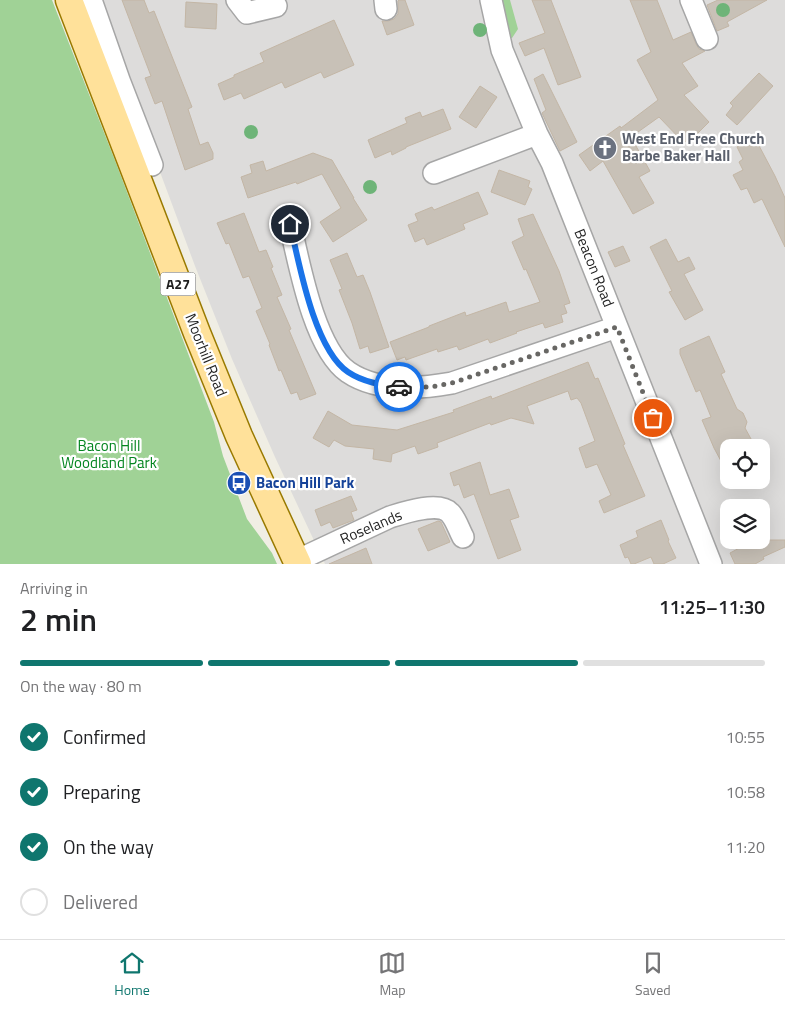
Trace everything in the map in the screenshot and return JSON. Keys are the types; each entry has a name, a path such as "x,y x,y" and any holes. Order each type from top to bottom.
{"main road":[{"name":"Moorhill Road","path":"69,0 111,83 211,367 239,436 297,562"}],"street":[{"name":"Moorhill Road","path":"91,0 111,83 152,166"},
{"path":"237,0 247,13 276,6"},
{"name":"Beacon Road","path":"491,0 502,50 536,134 552,163 711,564"},
{"path":"691,0 707,39"},
{"path":"433,173 536,134"},
{"path":"291,223 310,306 324,342 334,358 347,371 363,380 385,386 408,388 431,387 452,383 617,327"},
{"name":"Roselands","path":"297,562 404,512 444,508 450,512 462,538"}],"shaded area":[{"path":"96,0 785,0 785,564 325,564 232,359 195,266"}],"green space":[{"name":"Bacon Hill Woodland Park","path":"0,0 52,0 214,422 223,456 247,519 272,553 277,564 0,564"},
{"path":"499,0 510,0 518,29 512,38 505,37"}],"building":[{"path":"122,0 144,0 149,13 154,11 192,107 188,109 200,145 208,142 213,153 213,159 185,170 162,101 155,104 145,78 151,76"},
{"path":"399,0 405,0 414,25 387,35 382,21 394,19 398,14"},
{"path":"532,0 551,0 581,77 558,85 544,48 525,56 519,43 545,33"},
{"path":"630,0 657,0 673,40 691,32 699,49 705,51 682,63 698,86 684,95 709,122 693,138 691,136 684,143 659,117 631,137 650,171 639,177 654,203 633,214 603,161 590,171 579,155 620,126 621,128 658,100 637,60 651,52"},
{"path":"718,0 767,0 727,22 729,26 717,31 707,5"},
{"path":"186,2 217,4 216,29 185,27"},
{"path":"334,20 354,65 324,78 321,72 285,88 282,82 244,99 241,93 224,100 218,84 264,62 260,53"},
{"path":"759,73 773,86 737,125 726,115 733,106 730,103"},
{"path":"543,74 577,142 560,151 542,113 546,110 534,79"},
{"path":"480,86 497,97 476,128 459,117"},
{"path":"443,109 451,129 406,147 392,155 391,151 375,158 368,140 407,123 405,118 420,112 422,117"},
{"path":"750,140 756,140 785,198 785,247 762,199 754,203 747,188 741,190 733,175 743,170 739,162 743,159 737,147"},
{"path":"313,153 332,160 367,220 333,242 320,222 341,208 322,174 297,184 296,182 248,198 241,177 252,173 250,165 263,161 266,171"},
{"path":"499,170 530,181 528,187 532,189 525,205 491,192"},
{"path":"478,192 488,214 463,224 465,229 427,245 424,238 415,242 408,225 418,221 415,214 432,207 434,210"},
{"path":"244,213 259,252 266,250 273,267 271,268 282,295 277,297 316,394 300,400 297,392 291,394 281,370 279,371 256,311 262,308 249,276 243,278 229,243 226,244 217,223"},
{"path":"533,214 559,271 570,303 564,305 567,313 561,315 563,322 545,328 543,323 490,343 488,339 459,350 457,346 438,352 437,349 406,360 405,357 397,360 390,342 429,326 465,312 466,316 506,302 509,312 540,302 512,242 524,236 518,219"},
{"path":"666,239 678,262 689,257 695,269 684,274 703,310 685,320 669,292 672,291 650,247"},
{"path":"623,246 630,261 615,267 608,252"},
{"path":"347,253 357,277 363,275 389,347 370,353 368,346 360,349 339,290 342,289 330,260"},
{"path":"709,336 725,372 721,374 737,409 743,413 747,422 745,428 751,439 720,439 720,459 702,420 711,417 700,390 696,392 680,354 680,349"},
{"path":"588,362 595,379 598,378 625,444 623,445 645,496 604,513 599,501 611,495 597,464 586,468 579,448 595,441 581,403 577,398 571,400 568,391 527,406 534,424 511,418 491,425 490,423 437,443 438,447 418,454 415,446 392,454 391,462 373,459 374,449 345,446 334,440 329,447 313,438 328,411 352,425 397,430 454,412 453,410 491,396 492,399"},
{"path":"480,462 490,495 509,489 519,517 510,520 521,550 498,559 474,494 464,498 459,484 454,486 450,473"},
{"path":"351,496 357,510 351,512 354,520 333,528 330,522 321,526 315,510"},
{"path":"661,520 676,558 663,564 654,564 651,557 631,564 628,557 625,558 620,545 638,537 636,531"},
{"path":"438,521 441,522 450,542 428,551 418,529"},
{"path":"770,540 785,540 785,547 763,557 764,559 755,564 735,564 730,553 738,549 770,549"},
{"path":"366,548 372,564 329,564"}],"way so far":[{"path":"399,387 431,387 452,383 617,327 653,418"}],"place":[{"name":"West End Free Church Barbe Baker Hall","path":"605,148"},
{"name":"Bacon Hill Park","path":"239,483"}],"route":[{"path":"290,224 310,306 324,342 334,358 347,371 363,380 385,386 399,387"}]}
